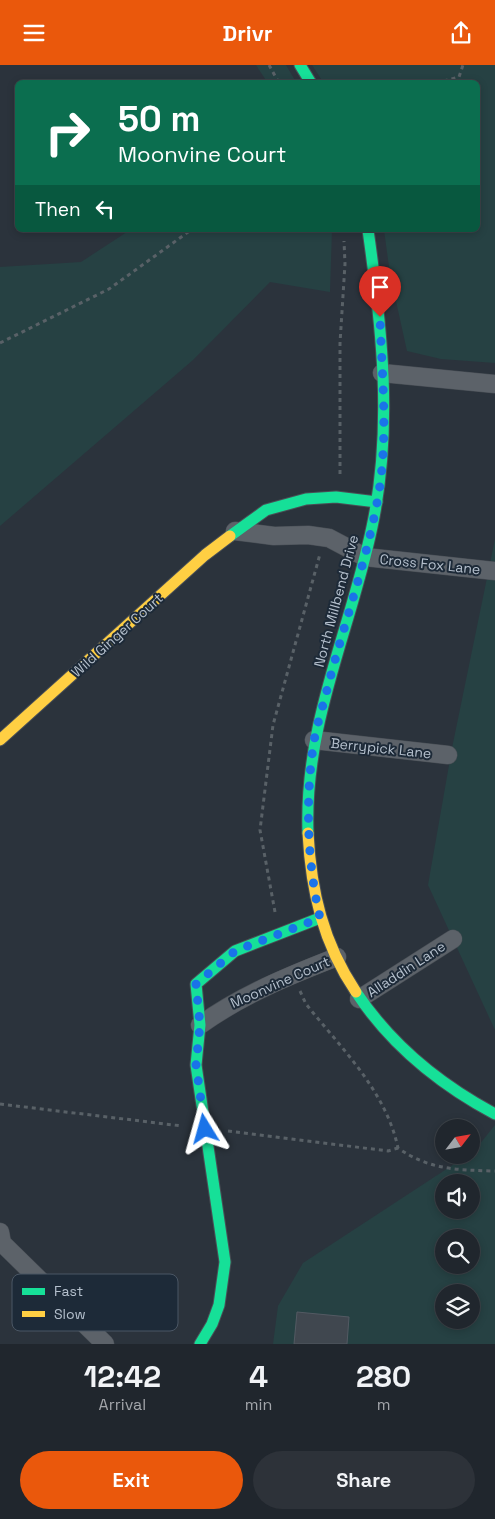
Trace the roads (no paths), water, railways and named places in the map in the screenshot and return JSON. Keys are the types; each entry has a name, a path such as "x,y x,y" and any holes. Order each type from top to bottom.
{"street":[{"path":"300,65 309,80"},
{"name":"North Millbend Drive","path":"368,232 379,299 384,426 378,502 365,557 314,740 309,792 312,886 320,918 337,957 359,999 379,1025 408,1055 473,1103 495,1114"},
{"path":"382,373 495,384"},
{"name":"Wild Ginger Court","path":"0,740 205,555 235,531 266,510 306,499 336,497 378,502"},
{"path":"235,531 274,536 308,535 329,538 365,557"},
{"name":"Cross Fox Lane","path":"365,557 495,571"},
{"name":"Berrypick Lane","path":"314,740 448,755"},
{"path":"200,1344 212,1324 219,1305 224,1262 196,1065 200,1025 196,984 235,951 320,918"},
{"name":"Alladdin Lane","path":"359,999 453,939"},
{"name":"Moonvine Court","path":"200,1025 254,991 337,957"},
{"path":"0,1232 2,1243 33,1274"},
{"path":"91,1331 104,1344"}]}
